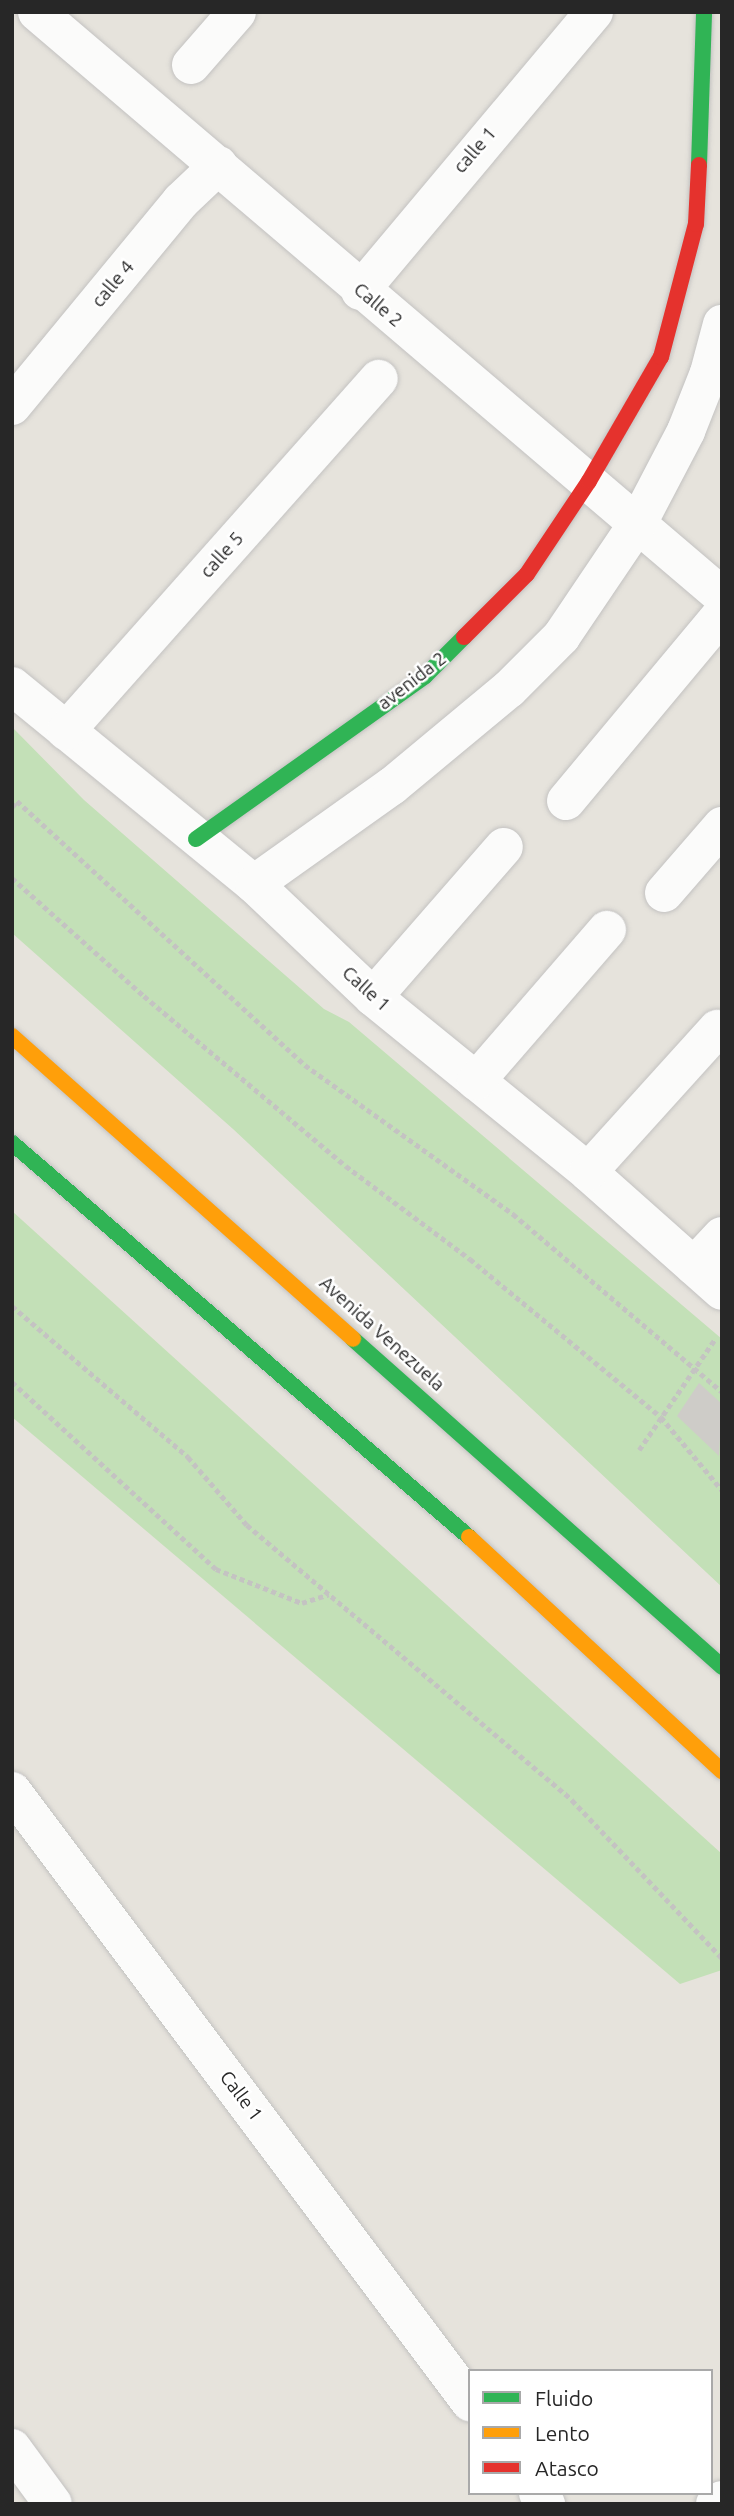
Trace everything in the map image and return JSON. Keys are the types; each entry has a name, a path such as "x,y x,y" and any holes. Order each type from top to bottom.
{"main road":[{"name":"avenida 2","path":"196,839 425,676 527,574 589,481 661,357 696,224 706,47 704,12"},
{"name":"Avenida Venezuela","path":"12,1036 722,1667"},
{"path":"12,1143 402,1475 722,1771"}],"street":[{"path":"12,21 19,12"},
{"name":"Calle 2","path":"37,12 219,165 360,291 589,481 722,596"},
{"path":"191,65 237,12"},
{"name":"calle 1","path":"360,291 594,12"},
{"name":"calle 4","path":"12,406 181,201 219,165"},
{"path":"254,884 392,786 509,689 561,636 638,523 686,431 709,373 722,324"},
{"name":"calle 5","path":"66,731 379,379"},
{"path":"566,801 722,614"},
{"name":"Calle 1","path":"12,686 254,884 373,997 588,1172 708,1278"},
{"path":"664,893 722,826"},
{"path":"373,997 504,847"},
{"path":"476,1081 607,930"},
{"path":"588,1172 717,1029"},
{"path":"708,1278 722,1236"},
{"name":"Calle 1","path":"12,1791 468,2399"},
{"path":"12,2448 53,2504"},
{"path":"715,2504 722,2500"}],"path":[{"path":"12,807 17,801 304,1065 513,1214 722,1392"},
{"path":"12,878 144,996 346,1166 470,1259 661,1417 722,1490"},
{"path":"12,1306 188,1457 247,1525 572,1800 722,1958"},
{"path":"639,1450 715,1339"},
{"path":"12,1381 216,1569 302,1603 330,1594"}],"green space":[{"path":"12,727 84,800 324,1009 349,1022 722,1339 722,1587 233,1129 12,933"},
{"path":"12,1211 722,1854 722,1970 680,1984 12,1417"}],"building":[{"path":"699,1383 722,1404 719,1456 677,1416"}],"traffic: fast":[{"path":"699,165 704,12"},
{"path":"196,839 425,676 464,637"},
{"path":"12,1143 469,1537"},
{"path":"353,1339 722,1667"}],"traffic: slow":[{"path":"12,1036 353,1339"},
{"path":"469,1537 722,1771"}],"traffic: jam":[{"path":"464,637 527,574 589,481 661,357 696,224 699,165"}]}
